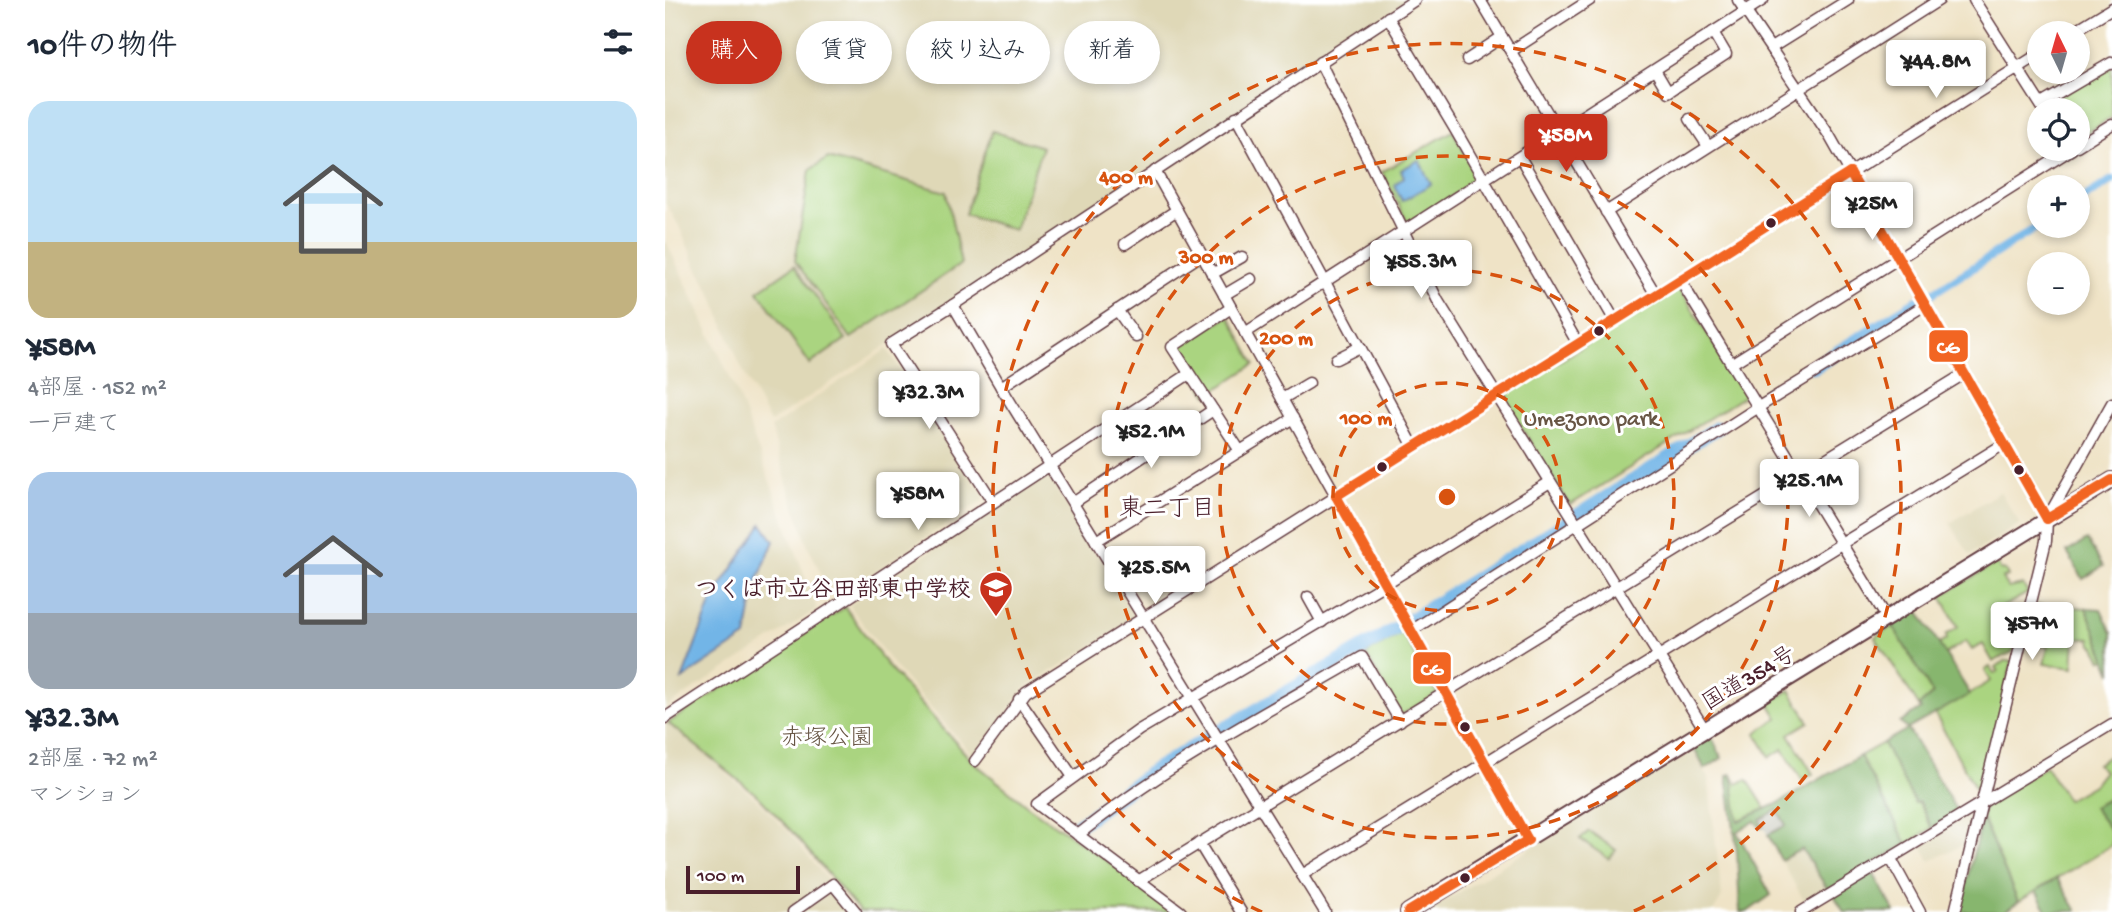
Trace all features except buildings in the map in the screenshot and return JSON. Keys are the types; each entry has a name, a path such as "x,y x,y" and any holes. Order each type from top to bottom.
{"highway":[{"name":"国道354号","path":"1408,912 2112,480"}],"street":[{"path":"993,502 891,344 1415,0"},
{"path":"1480,0 1656,295"},
{"path":"1511,51 1590,0"},
{"path":"1738,0 1850,173 2047,519"},
{"path":"1245,333 1763,0"},
{"path":"1771,48 1848,0"},
{"path":"1606,212 1938,0"},
{"path":"1974,0 2037,98"},
{"path":"2090,21 2112,8"},
{"path":"1388,17 1577,344"},
{"path":"1655,70 1668,92 1726,54 1713,32"},
{"path":"1467,60 1503,37"},
{"path":"1319,62 1438,301 1705,730"},
{"path":"975,761 1026,692 2027,62"},
{"path":"2057,98 2111,62 2112,64"},
{"path":"1236,117 1414,447"},
{"path":"1690,118 1709,146"},
{"path":"2090,138 2112,124"},
{"path":"1520,157 1615,321"},
{"path":"1731,364 2053,161"},
{"path":"1155,171 1528,839"},
{"path":"1125,244 1177,210"},
{"path":"1001,387 1201,255"},
{"path":"1212,274 1242,257"},
{"path":"1224,295 1251,279"},
{"path":"1680,280 1888,618"},
{"path":"1411,631 1923,301"},
{"path":"953,305 1325,912"},
{"path":"1231,308 1172,347 1240,451"},
{"path":"1117,310 1136,337"},
{"path":"1336,359 1360,346"},
{"path":"665,718 1189,374"},
{"path":"1138,881 1964,374"},
{"path":"1282,399 1309,383"},
{"path":"1955,912 2046,541 2047,519 2112,403"},
{"path":"1073,503 1213,410"},
{"path":"1096,541 1293,418"},
{"path":"1302,875 2004,444"},
{"path":"1181,912 1037,804 1139,730 1550,482"},
{"path":"1308,597 1322,622"},
{"path":"1078,835 1215,735 1362,657 1400,721"},
{"path":"1019,699 1073,777"},
{"path":"1801,912 2112,724"},
{"path":"1199,844 1241,912"},
{"path":"1891,859 1920,912"},
{"path":"793,912 833,884 856,912"}],"shaded area":[{"path":"665,0 1407,0 771,422 741,367 712,294 665,202"},
{"path":"665,239 736,390 817,609 665,708"},
{"path":"887,349 984,497 837,596 822,576 808,546 771,428"},
{"name":"つくば市立谷田部東中学校","path":"1040,479 1051,481 1134,615 1133,620 1024,689 974,757 894,666 849,605"},
{"path":"2000,492 2020,524 1970,555 1950,523"},
{"path":"668,723 757,800 791,835 830,883 788,912 665,912 665,725"},
{"path":"1692,750 1708,777 1722,897 1713,912 1427,912"},
{"path":"1777,810 1786,825 1768,835 1759,821"},
{"path":"1964,816 1974,821 1969,842 1930,861 1921,844"},
{"path":"1802,849 1828,890 1806,904 1781,860"},
{"path":"833,890 851,912 801,912"}],"green space":[{"path":"2108,64 2112,69 2112,117 2090,131 2090,98 2056,98 2077,84 2090,84 2090,76"},
{"path":"992,131 1042,147 1015,230 965,214"},
{"path":"1453,131 1479,179 1408,224 1382,172"},
{"path":"828,158 946,192 961,264 851,338 795,261 810,170"},
{"path":"794,266 846,339 810,364 758,291"},
{"name":"Umezono park","path":"1679,288 1746,395 1570,505 1506,403 1509,392"},
{"path":"1229,316 1255,364 1208,395 1175,347"},
{"path":"2087,540 2103,566 2083,579 2067,552"},
{"path":"1994,564 1998,565 2000,570 2006,571 2008,576 2002,579 2008,588 2023,585 2028,593 1997,610 2016,646 2012,652 1993,662 1983,644 1972,650 1966,641 1945,654 1939,644 1958,627 1941,596"},
{"path":"2034,605 2086,608 2107,660 2102,660 2091,639 2075,638 2073,668 2044,664 2048,647 2025,642"},
{"name":"赤塚公園","path":"845,607 889,668 972,761 1029,807 1181,912 860,912 796,836 758,796 668,723"},
{"path":"2086,608 2101,609 2112,633 2112,673"},
{"path":"1918,610 1970,694 1908,729 1900,723 1921,709 1919,706 1933,694 1893,626"},
{"path":"1893,626 1933,694 1919,706 1875,637"},
{"path":"1402,633 1438,694 1401,715 1366,654"},
{"path":"2006,661 2012,661 1983,790 1976,790 1935,714 1991,681 1985,670 1990,667 1994,674 1998,671 1996,667"},
{"path":"1790,690 1809,722 1789,734 1813,774 1802,780 1783,749 1770,757 1756,733 1778,718 1769,703"},
{"path":"1908,729 1958,813 1932,828 1919,802 1915,803 1883,743"},
{"path":"1711,736 1722,758 1705,769 1693,747"},
{"path":"1883,743 1915,803 1918,802 1932,828 1907,844 1860,756"},
{"path":"2112,754 2112,797 2093,807 2112,832 2112,845 2018,902 1982,818 1985,804 2046,766 2067,800 2093,785 2104,771 2097,764"},
{"path":"1860,756 1907,844 1828,890 1802,849 1781,860 1768,835 1786,825 1777,810 1760,820 1763,827 1755,821 1737,832 1771,895 1747,912 1740,912 1737,852 1727,775 1732,774 1738,821 1775,805"},
{"path":"1732,774 1737,784 1747,779 1766,809 1737,821"},
{"path":"2112,797 2112,832 2093,807"},
{"path":"1982,818 2018,902 2004,912 1959,912"},
{"path":"1589,831 1616,850 1609,859 1580,839"},
{"path":"1873,873 1895,912 1844,912 1834,895"},
{"path":"2057,878 2077,911 2048,912 2036,891"}],"water":[{"path":"1419,160 1431,184 1402,201 1394,185 1404,177 1401,170"},
{"path":"762,524 774,541 756,584 746,637 682,679 714,596"}],"waterway":[{"path":"2090,194 2112,180"},
{"path":"1917,303 2027,234"},
{"path":"1814,367 1917,303"},
{"path":"1077,826 1157,768 1399,627 1717,428"}],"transit line":[{"name":"CG","path":"1850,173 2047,519"},
{"name":"CG","path":"1336,496 1850,173"},
{"name":"CG","path":"2047,519 2112,480"},
{"name":"CG","path":"1336,496 1528,840"},
{"name":"CG","path":"1408,912 1528,840"}],"place":[{"name":"つくば市立谷田部東中学校","path":"996,618"}],"district":[{"name":"東二丁目","path":"1167,507"}]}
